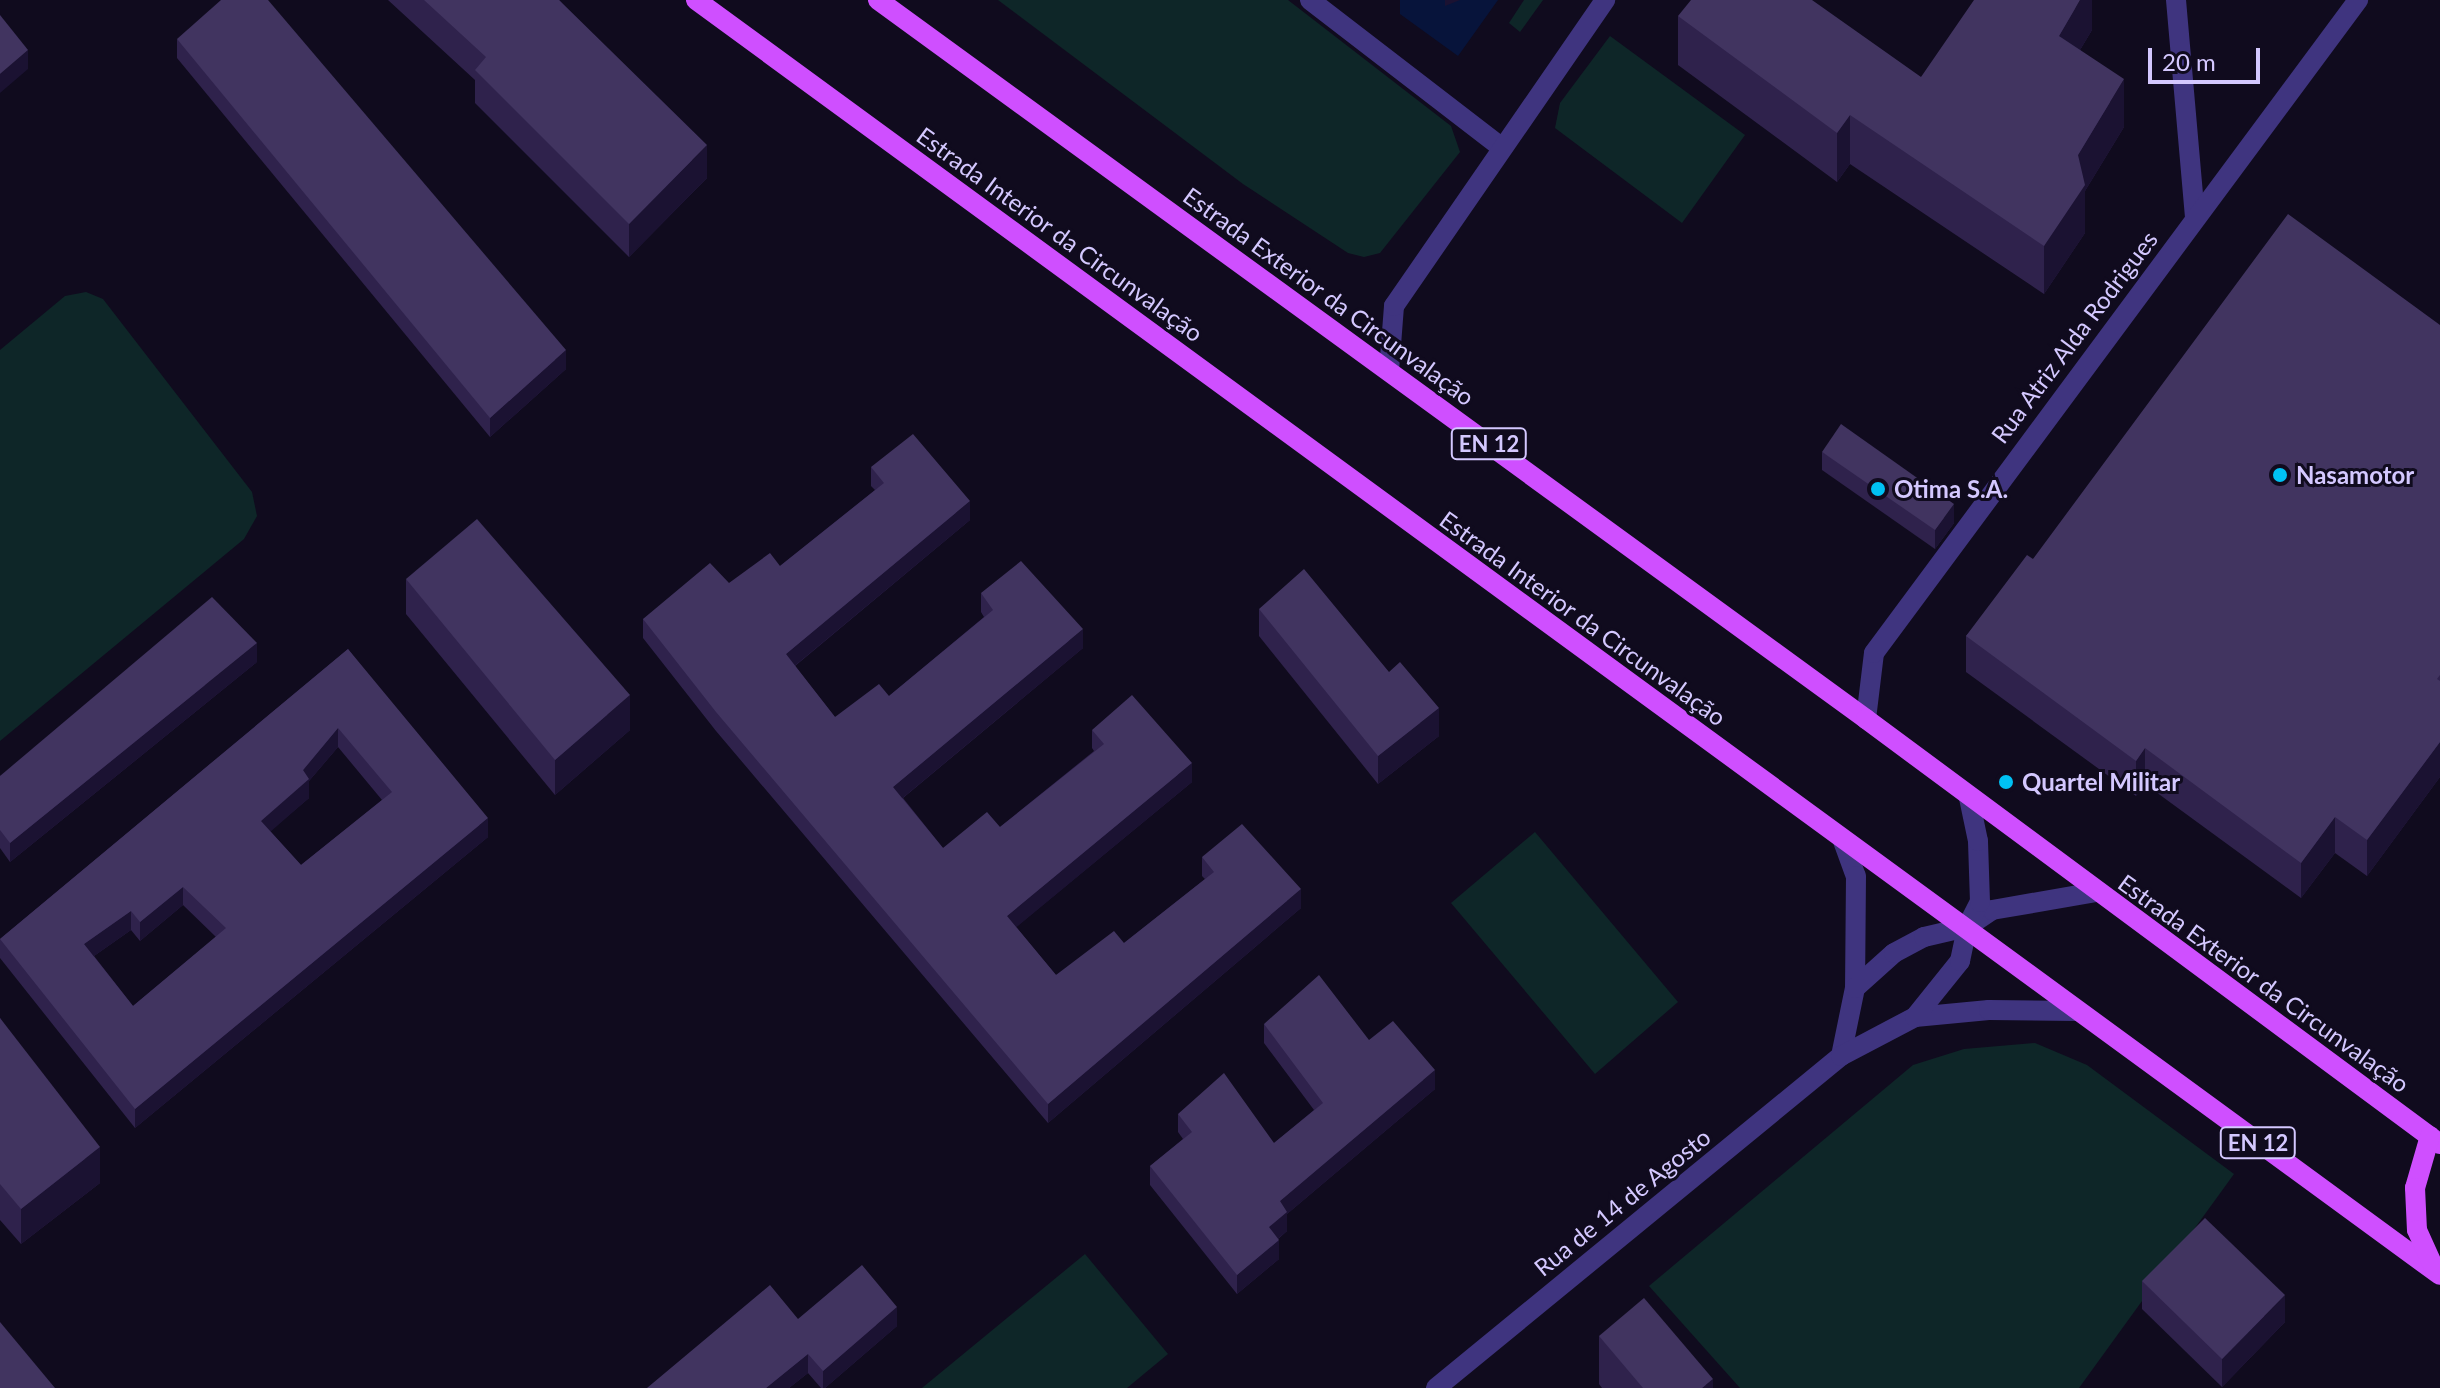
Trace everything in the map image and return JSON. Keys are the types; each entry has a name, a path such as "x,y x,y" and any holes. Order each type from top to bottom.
{"main road":[{"name":"Estrada Interior da Circunvalação","path":"696,0 2438,1273"},
{"name":"Estrada Exterior da Circunvalação","path":"878,0 1866,719 2435,1140"},
{"path":"2435,1140 2415,1188 2417,1230 2438,1273"}],"street":[{"path":"1310,0 1501,147"},
{"path":"1389,371 1394,306 1605,0"},
{"path":"2176,0 2195,218"},
{"name":"Rua Atriz Alda Rodrigues","path":"1866,719 1874,653 2358,0"},
{"name":"Rua de 14 de Agosto","path":"1915,1017 1960,961 1967,927 1982,886 1969,798"},
{"path":"1841,1056 1855,988 1858,902 1856,876 1843,841"},
{"name":"Estrada Exterior da Circunvalação","path":"1967,927 2011,905 2096,892"},
{"path":"1855,988 1894,953 1924,937 1967,927"},
{"name":"Rua de 14 de Agosto","path":"1436,1388 1841,1056 1915,1017 1989,1010 2077,1011"}],"green space":[{"path":"998,0 1288,0 1451,126 1460,152 1380,253 1364,257 1348,253 1243,184"},
{"path":"1524,0 1543,0 1520,32 1509,23"},
{"path":"1610,36 1745,135 1682,223 1555,128 1560,103"},
{"path":"86,292 103,299 252,492 257,516 244,539 0,741 0,350 65,296"},
{"path":"1535,832 1678,1002 1595,1074 1451,903"},
{"path":"2035,1043 2087,1065 2234,1174 2079,1388 1740,1388 1649,1286 1913,1065 1964,1049"},
{"path":"1085,1254 1168,1354 1127,1388 922,1388"}],"water":[{"path":"1400,0 1498,0 1458,56 1400,14"}],"building":[{"path":"221,0 268,0 566,350 490,418 177,39"},
{"path":"424,0 559,0 707,145 629,224 475,70 486,57"},
{"path":"1691,0 1812,0 1921,77 1974,0 2080,0 2059,36 2124,79 2078,155 2085,185 2044,246 1850,115 1837,133 1678,16"},
{"path":"0,15 28,50 0,74"},
{"name":"Nasamotor","path":"2288,214 2440,325 2440,675 2437,679 2440,681 2440,742 2367,840 2335,817 2301,863 2145,748 2136,761 1966,636 2027,555 2033,559"},
{"path":"1841,424 1954,504 1935,530 1822,452"},
{"path":"913,434 970,501 786,654 835,717 879,684 889,696 993,610 981,593 1021,561 1083,629 893,787 943,848 987,812 1000,827 1104,744 1092,730 1132,695 1192,763 1007,916 1056,975 1114,931 1124,943 1214,872 1202,857 1242,824 1301,889 1048,1104 716,712 643,619 710,563 729,583 770,553 780,566 884,483 871,467"},
{"path":"477,519 630,695 555,760 406,579"},
{"path":"1304,569 1389,672 1400,662 1439,708 1378,756 1259,609"},
{"path":"212,597 257,643 10,843 0,830 0,776"},
{"path":"348,649 488,818 135,1109 0,939","holes":["338,728 392,792 301,865 261,821 309,779 303,770","183,887 226,928 133,1006 84,944 131,911 140,922"]},
{"path":"1319,975 1369,1040 1393,1021 1435,1070 1280,1201 1287,1212 1269,1227 1279,1240 1237,1275 1150,1166 1192,1132 1178,1114 1224,1073 1274,1143 1323,1103 1264,1024"},
{"path":"0,1018 100,1147 21,1209 0,1184"},
{"path":"2205,1218 2285,1295 2222,1359 2142,1281"},
{"path":"862,1265 897,1307 823,1371 808,1354 766,1388 647,1388 770,1285 798,1319"},
{"path":"1644,1298 1713,1379 1702,1388 1643,1388 1599,1336"},
{"path":"0,1322 55,1388 0,1388"}],"place":[{"name":"Nasamotor","path":"2280,475"},
{"name":"Otima S.A.","path":"1878,489"},
{"name":"Quartel Militar","path":"2006,782"}]}
